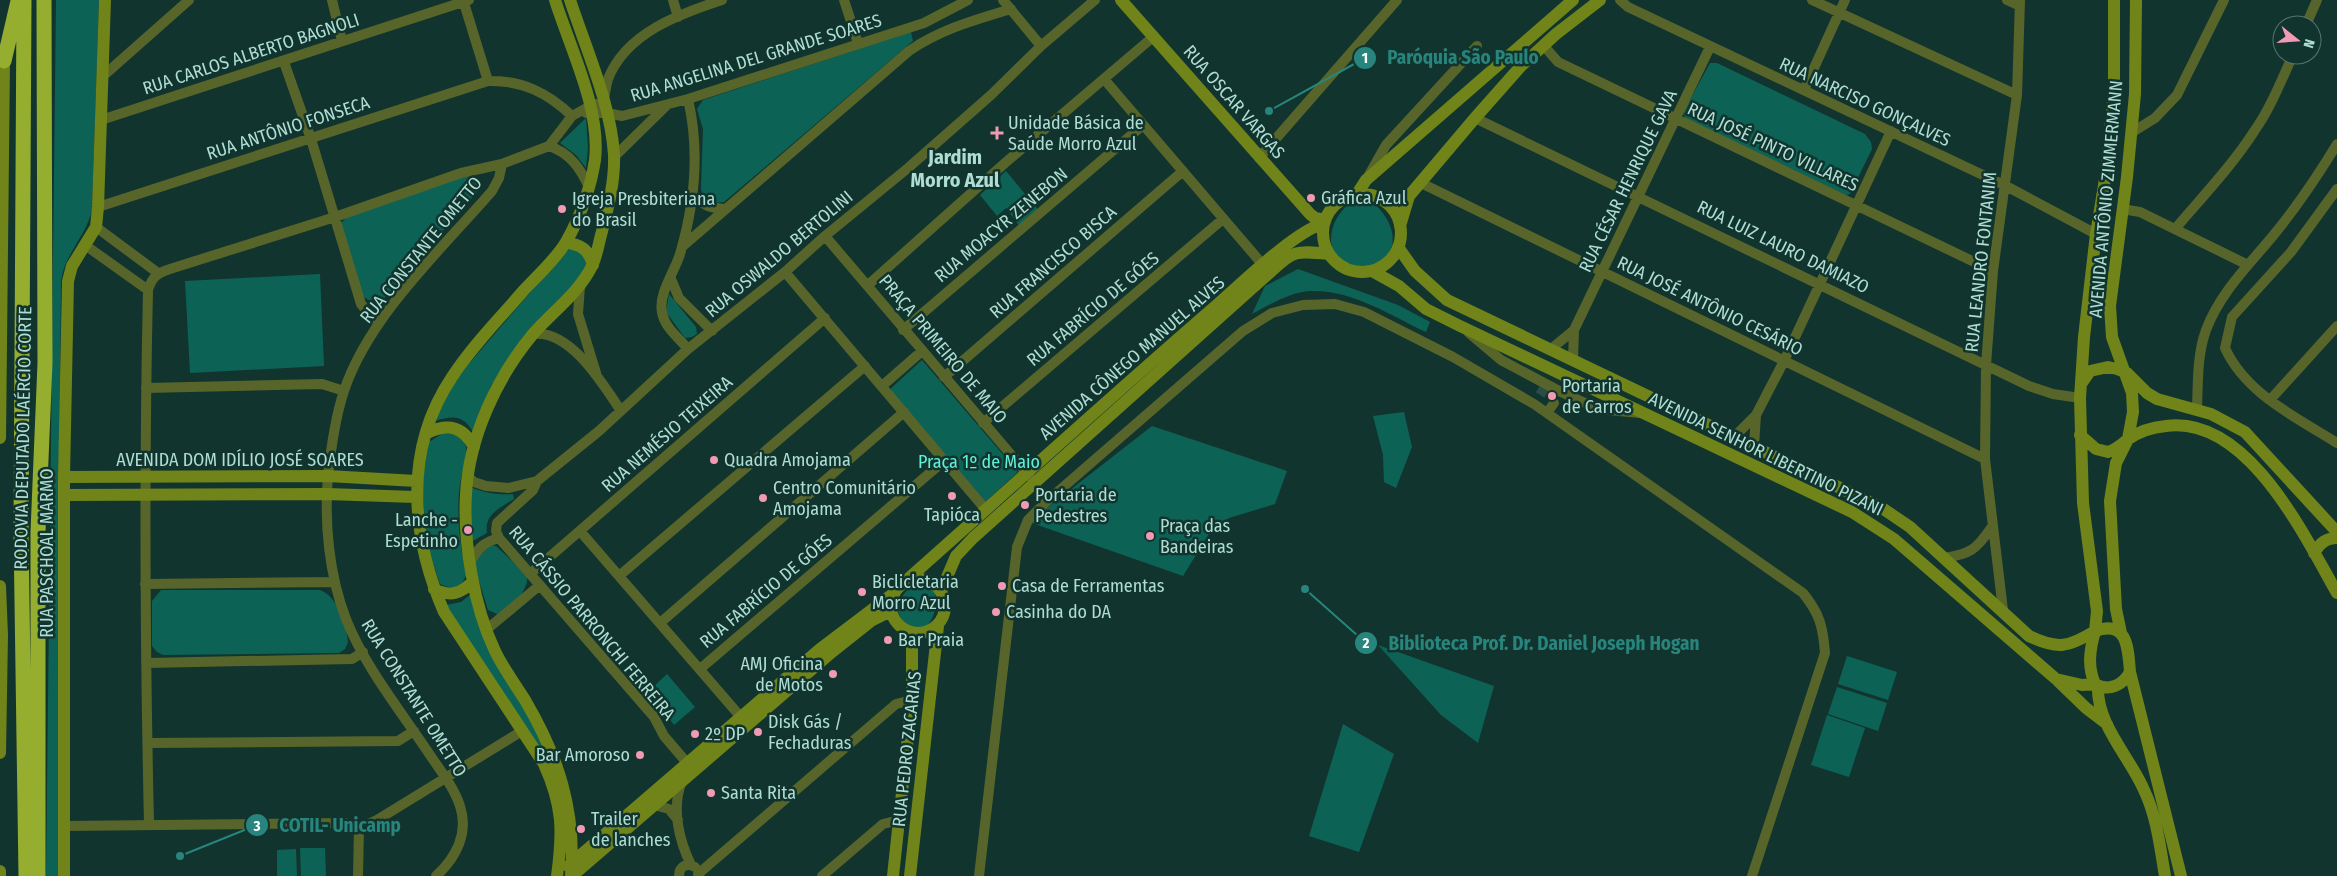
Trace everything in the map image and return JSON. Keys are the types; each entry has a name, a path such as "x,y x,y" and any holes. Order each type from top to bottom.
{"highway":[{"path":"2,59 18,0"},
{"name":"RODOVIA DEPUTADO LAÉRCIO CORTE","path":"24,0 21,532 26,876"},
{"name":"RODOVIA DEPUTADO LAÉRCIO CORTE","path":"38,876 38,542 45,363 44,0"}],"street":[{"path":"91,236 98,207 105,0"},
{"path":"102,77 189,0"},
{"path":"332,0 342,41"},
{"path":"555,0 595,159 589,187 566,243 476,346 451,378 427,432 416,481 416,497 419,527 434,589 444,612 544,764 556,789 561,815 557,876"},
{"path":"570,0 611,126 614,157 609,204 593,265 580,286 533,334 502,378 490,401 474,446 468,476 465,510 473,581 486,630 496,654 526,702 556,760 569,813 571,876"},
{"path":"673,0 678,17"},
{"path":"605,107 608,80 619,59 640,38 678,17 722,0"},
{"path":"844,0 858,44"},
{"name":"RUA ANGELINA DEL GRANDE SOARES","path":"584,112 605,107 622,116 688,99 924,23 968,0"},
{"path":"1003,0 1041,46"},
{"name":"RUA OSWALDO BERTOLINI","path":"468,476 474,482 486,486 509,488 537,481 621,411 688,349 785,272 825,236 929,150 991,95 1041,46 1095,0"},
{"name":"RUA OSCAR VARGAS","path":"1122,0 1258,158 1310,214 1324,222"},
{"path":"1258,158 1398,0"},
{"path":"1366,180 1573,0"},
{"path":"1400,226 1396,215 1380,198 1357,194 1338,202 1324,222 1324,244 1328,254 1347,270 1372,271 1383,266 1392,258 1398,247 1400,226 1409,196 1521,66 1600,0"},
{"name":"RUA NARCISO GONÇALVES","path":"1620,0 1628,7 1710,47 2006,186 2096,234"},
{"path":"1812,0 2018,95"},
{"path":"1804,90 1845,0"},
{"path":"2007,0 2020,3"},
{"name":"AVENIDA ANTÔNIO ZIMMERMANN","path":"2096,631 2097,611 2083,503 2080,398 2081,369 2096,234 2106,173 2114,90 2114,0"},
{"name":"AVENIDA ANTÔNIO ZIMMERMANN","path":"2121,633 2116,609 2110,501 2116,463 2128,439 2133,403 2127,374 2112,337 2110,306 2135,94 2136,0"},
{"path":"2131,133 2155,118 2177,95 2224,0"},
{"path":"2310,15 2317,0"},
{"path":"466,2 488,81"},
{"name":"RUA CARLOS ALBERTO BAGNOLI","path":"101,120 466,2"},
{"name":"RUA LEANDRO FONTANIM","path":"2002,610 1991,528 1985,459 1986,365 1993,271 2018,95 2020,3"},
{"path":"683,246 909,50 931,36 956,26 1011,10"},
{"path":"924,23 931,36"},
{"path":"868,285 1153,37"},
{"path":"1357,194 1386,145 1477,46"},
{"name":"RUA JOSÉ PINTO VILLARES","path":"1544,46 1558,62 1675,119 1737,146 1993,271"},
{"name":"RUA CÉSAR HENRIQUE GAVA","path":"1551,349 1574,330 1710,47"},
{"path":"0,438 2,59"},
{"path":"284,62 312,139 361,304 378,324"},
{"path":"2175,228 2234,160 2255,130 2274,98 2289,65"},
{"path":"1104,79 1263,265"},
{"name":"RUA ANTÔNIO FONSECA","path":"98,207 312,139 465,86 488,81 502,80 541,92 584,112"},
{"path":"688,99 696,150 693,195 683,246 662,298 661,311 665,322 688,349"},
{"path":"614,157 667,105"},
{"path":"149,824 145,584 146,388 148,290 152,279 158,273 334,217 462,173 502,164 549,146 584,112"},
{"name":"RUA LUIZ LAURO DAMIAZO","path":"1475,118 1820,283 2029,386 2053,394 2080,398"},
{"name":"RUA MOACYR ZENEBON","path":"903,330 1143,125"},
{"path":"1734,437 1756,416 1784,361 1891,131"},
{"path":"2197,409 2198,366 2206,330 2228,290 2290,214 2337,144"},
{"path":"549,146 562,151 573,161 589,187"},
{"name":"RUA CONSTANTE OMETTO","path":"436,876 448,866 458,848 463,826 460,806 446,778 363,652 346,619 334,582 328,528 328,476 335,424 344,391 354,367 378,324 492,191 499,178 502,164"},
{"name":"RUA FRANCISCO BISCA","path":"944,378 1183,172"},
{"name":"RUA JOSÉ ANTÔNIO CESÁRIO","path":"1420,183 1985,459"},
{"path":"2337,190 2291,252 2232,318 2225,348 2246,381 2270,400 2337,443"},
{"path":"693,195 701,204 712,208 726,209"},
{"path":"2122,209 2140,212 2248,265"},
{"name":"RUA FABRÍCIO DE GÓES","path":"983,423 1224,219"},
{"name":"AVENIDA CÔNEGO MANUEL ALVES","path":"941,591 956,556 1088,417 1263,265 1309,228 1324,222"},
{"path":"91,236 158,273"},
{"path":"91,236 148,290"},
{"name":"RUA PASCHOAL MARMO","path":"64,876 64,477 68,282 72,266 91,236"},
{"name":"PRAÇA PRIMEIRO DE MAIO","path":"825,236 1031,479"},
{"path":"566,243 583,247 590,253 593,265"},
{"name":"AVENIDA SENHOR LIBERTINO PIZANI","path":"1398,247 1415,271 1447,300 1882,508 1910,527 2029,636 2045,644 2061,646 2076,642 2096,631"},
{"name":"AVENIDA CÔNEGO MANUEL ALVES","path":"571,876 683,780 820,649 897,590 986,510 1031,479 1290,255 1307,250 1328,254"},
{"name":"AVENIDA SENHOR LIBERTINO PIZANI","path":"1372,271 1398,286 1426,308 1460,326 1852,512 1894,539 2056,679 2082,685 2096,685"},
{"path":"785,272 826,318 986,510 988,519 974,538"},
{"path":"671,279 679,298 712,331"},
{"path":"580,286 578,314 597,376"},
{"path":"979,876 1017,547 1028,520 1046,502 1243,331 1272,313 1303,305 1335,304 1364,312 1436,349 1541,393 1598,409 1647,414"},
{"name":"RUA NEMÉSIO TEIXEIRA","path":"530,574 826,318"},
{"path":"1460,326 1541,393 1547,413 1804,593 1817,610 1824,631 1825,653 1752,876"},
{"path":"2270,400 2337,326"},
{"name":"RUA CÉSAR HENRIQUE GAVA","path":"1573,360 1574,330"},
{"path":"533,334 554,336 565,343 597,376 621,411"},
{"path":"882,386 922,351"},
{"path":"619,576 865,366"},
{"path":"2081,384 2090,371 2108,367 2127,374 2147,393 2157,398 2197,409 2245,432 2337,532"},
{"path":"146,388 322,384 344,391"},
{"path":"1547,413 1558,397"},
{"path":"660,623 904,412"},
{"path":"1754,446 1756,416"},
{"path":"2080,435 2096,449 2108,452 2147,430 2176,425 2196,426 2224,442 2248,458 2296,519 2314,553 2334,580 2337,593"},
{"path":"427,432 439,427 450,426 460,429 470,438 474,446"},
{"name":"RUA FABRÍCIO DE GÓES","path":"700,669 945,460"},
{"name":"AVENIDA DOM IDÍLIO JOSÉ SOARES","path":"64,477 328,476 416,481"},
{"name":"RUA CÁSSIO PARRONCHI FERREIRA","path":"537,481 533,490 497,523 496,531 499,538 654,717 664,736 688,764"},
{"name":"AVENIDA DOM IDÍLIO JOSÉ SOARES","path":"64,495 327,494 416,497"},
{"path":"1944,558 1973,551 1991,528"},
{"path":"580,531 744,721"},
{"path":"470,561 477,550 486,542 499,538"},
{"path":"2314,553 2319,545 2326,540 2337,538"},
{"path":"926,580 941,591 945,599 946,609 938,626 931,631 912,633 898,626 891,612 897,590 908,581 926,580"},
{"path":"434,589 444,594 456,594 466,590 473,581"},
{"path":"145,584 334,582"},
{"path":"486,630 540,585"},
{"path":"0,586 2,635 0,753"},
{"name":"AVENIDA CÔNEGO MANUEL ALVES","path":"557,876 688,764 871,621 891,612"},
{"name":"RUA PEDRO ZACARIAS","path":"910,876 938,626"},
{"path":"2165,876 2156,824 2145,790 2108,725 2099,704 2096,685 2091,674 2090,650 2096,631 2105,628 2114,628 2121,633 2127,642 2130,672 2181,876"},
{"name":"RUA PEDRO ZACARIAS","path":"893,876 912,700 912,633"},
{"path":"146,663 352,659 363,652"},
{"path":"2096,685 2107,688 2120,685 2130,672"},
{"path":"2056,679 2086,708 2108,725"},
{"path":"679,876 680,869 693,870 712,865 896,704 912,700"},
{"path":"148,743 398,742 414,731"},
{"path":"64,826 345,823 360,828 377,820 522,731"},
{"path":"683,780 678,790 678,820 684,850 693,870"},
{"path":"654,805 669,809 678,820"},
{"path":"822,876 883,824 899,820"},
{"path":"358,876 360,828"},
{"path":"0,871 0,876"}],"green space":[{"path":"56,0 99,0 92,209 85,228 66,263 61,283 58,551 58,876 46,876"},
{"path":"911,32 913,41 724,202 713,203 703,197 701,189 703,129 697,109 703,100"},
{"path":"1710,63 1717,63 1865,134 1871,142 1872,149 1850,194 1846,195 1685,119 1684,111"},
{"path":"586,118 588,147 586,168 576,155 560,143"},
{"path":"1006,171 1039,211 1020,227 1006,208 997,216 980,195"},
{"path":"463,175 472,176 478,182 477,192 380,303 370,301 361,295 341,232 342,222 349,215"},
{"path":"1352,201 1376,205 1390,226 1392,243 1386,257 1375,266 1361,270 1347,267 1336,258 1331,240 1331,234 1337,218"},
{"path":"575,247 588,262 582,275 510,355 491,386 473,432 461,419 447,418 434,421 450,389 467,366 565,252"},
{"path":"1298,269 1398,305 1430,322 1426,332 1370,304 1325,291 1295,294 1252,314 1265,286"},
{"path":"320,274 324,366 190,373 185,281"},
{"path":"669,294 696,327 697,334 685,338 666,312"},
{"name":"Praça 1º de Maio","path":"922,360 1018,472 983,504 888,391"},
{"path":"1404,412 1412,447 1396,488 1384,482 1383,455 1373,416"},
{"path":"1152,426 1287,471 1275,504 1229,518 1212,529 1183,576 1029,522"},
{"path":"443,433 456,435 461,438 466,448 459,490 458,515 466,575 462,583 456,587 440,584 426,542 422,481 429,442"},
{"path":"470,487 491,493 513,494 514,499 494,512 488,521 487,533 471,542"},
{"path":"490,545 496,546 527,575 525,587 518,599 508,609 497,614 488,610 475,568 475,557"},
{"path":"925,583 933,586 936,608 926,627 909,629 902,621 897,608 901,598 910,588"},
{"path":"161,590 320,590 331,598 340,612 346,628 348,642 345,649 339,653 163,655 152,646 152,601"},
{"path":"470,595 545,744 539,747 446,605 461,602"},
{"path":"1378,645 1494,686 1478,743 1441,715"},
{"path":"1847,656 1897,672 1888,700 1838,684"},
{"path":"667,674 695,707 674,725 649,691"},
{"path":"1837,687 1887,703 1878,731 1828,714"},
{"path":"1827,715 1865,728 1849,777 1811,765"},
{"path":"1343,724 1394,754 1359,852 1309,836"},
{"path":"300,848 325,848 326,876 301,876"},
{"path":"296,849 297,876 277,876 277,850"}],"tunnel":[{"path":"1540,395 1545,387"}],"place":[{"name":"Paróquia São Paulo","path":"1269,111"},
{"name":"Unidade Básica de Saúde Morro Azul","path":"997,133"},
{"name":"Gráfica Azul","path":"1311,198"},
{"name":"Igreja Presbiteriana do Brasil","path":"562,209"},
{"name":"Portaria de Carros","path":"1552,396"},
{"name":"Quadra Amojama","path":"714,460"},
{"name":"Tapióca","path":"952,496"},
{"name":"Centro Comunitário Amojama","path":"763,498"},
{"name":"Portaria de Pedestres","path":"1025,505"},
{"name":"Lanche - Espetinho","path":"468,530"},
{"name":"Praça das Bandeiras","path":"1150,536"},
{"name":"Casa de Ferramentas","path":"1002,586"},
{"name":"Biblioteca Prof. Dr. Daniel Joseph Hogan","path":"1305,589"},
{"name":"Biclicletaria Morro Azul","path":"862,592"},
{"name":"Casinha do DA","path":"996,612"},
{"name":"Bar Praia","path":"888,640"},
{"name":"AMJ Oficina de Motos","path":"833,674"},
{"name":"Disk Gás / Fechaduras","path":"758,732"},
{"name":"2º DP","path":"695,734"},
{"name":"Bar Amoroso","path":"640,755"},
{"name":"Santa Rita","path":"711,793"},
{"name":"Trailer de lanches","path":"581,829"},
{"name":"COTIL- Unicamp","path":"180,856"}],"district":[{"name":"Jardim Morro Azul","path":"955,168"}]}
